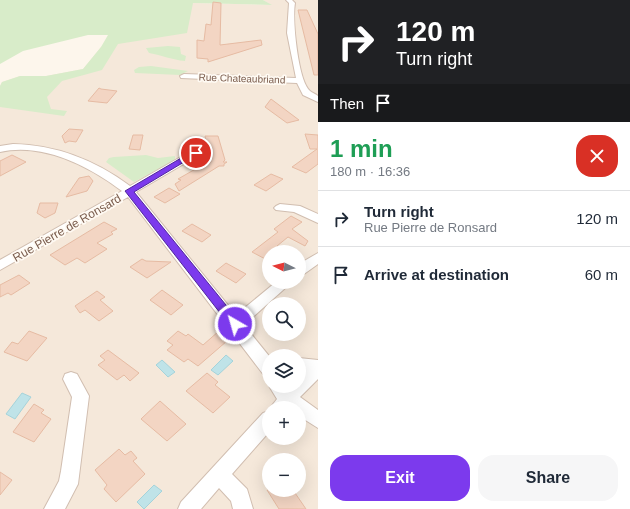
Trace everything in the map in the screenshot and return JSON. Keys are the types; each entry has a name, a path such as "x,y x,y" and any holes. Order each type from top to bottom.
{"street":[{"name":"Rue Chateaubriand","path":"289,0 292,3 289,10 290,38 300,81 306,93 318,99"},
{"name":"Rue Chateaubriand","path":"184,76 300,81"},
{"path":"0,149 7,146 46,149 80,159 106,173 129,191 262,358"},
{"name":"Rue Pierre de Ronsard","path":"0,266 196,153"},
{"path":"280,208 296,208 318,218"},
{"path":"306,265 318,256"},
{"path":"235,324 277,289"},
{"path":"306,366 318,368"},
{"path":"318,368 282,397 318,420"},
{"path":"55,509 68,484 71,471 81,396 71,379"},
{"path":"188,509 262,427"},
{"path":"219,474 240,496 243,509"}],"shaded area":[{"path":"263,0 318,0 318,509 0,509 0,86 2,82 20,76 46,76 83,69 101,47 193,3 271,5"}],"green space":[{"path":"0,0 263,0 272,5 193,3 187,33 118,44 102,70 62,81 47,97 51,109 67,111 64,116 0,107 0,86 2,82 20,76 46,76 83,69 101,47 108,35 88,35 23,51 0,64"},
{"path":"168,46 180,47 181,54 186,56 185,61 149,53 146,48"},
{"path":"151,66 188,71 180,75 135,73 134,70 139,67"},
{"path":"146,155 158,158 175,156 175,160 134,182 106,162 109,158 114,157"}],"water":[{"path":"226,355 233,361 218,375 211,370"},
{"path":"162,360 175,372 168,377 156,365"},
{"path":"22,393 31,397 15,419 6,414"},
{"path":"154,485 162,491 144,509 137,502"}],"building":[{"path":"213,2 221,3 220,45 261,40 262,45 208,62 208,59 197,58 197,40 204,41 206,24 211,25"},
{"path":"298,10 307,10 318,34 318,75 314,75"},
{"path":"99,88 117,91 107,103 88,101"},
{"path":"271,99 299,120 287,123 265,107"},
{"path":"69,129 83,130 76,142 69,141 65,143 62,136"},
{"path":"305,134 318,135 318,164 306,173 292,167 317,149 310,149"},
{"path":"133,135 143,135 140,150 129,149"},
{"path":"205,136 218,136 225,160 223,162 227,162 224,166 219,166 179,191 175,184 181,180 178,179 206,163 211,162"},
{"path":"12,155 26,162 0,176 0,161"},
{"path":"271,174 283,179 266,191 254,185"},
{"path":"89,176 93,181 87,191 66,197 79,178"},
{"path":"169,188 180,194 165,203 154,197"},
{"path":"40,203 58,203 55,213 45,218 37,213"},
{"path":"291,216 302,222 292,229 308,241 306,245 303,245 288,237 278,245 262,245 262,257 252,252 278,232 274,229"},
{"path":"104,222 117,229 111,232 113,234 97,243 107,249 85,263 77,258 65,265 50,255"},
{"path":"192,224 211,235 202,242 182,231"},
{"path":"142,259 146,261 171,262 147,278 130,267"},
{"path":"226,263 246,274 236,283 216,271"},
{"path":"19,275 30,283 11,295 8,293 0,297 0,285"},
{"path":"162,290 183,305 171,315 150,300"},
{"path":"97,291 105,297 100,300 113,311 99,321 85,310 80,313 75,306"},
{"path":"29,331 47,338 27,361 4,352 12,342 18,344"},
{"path":"178,331 186,336 188,334 203,345 219,331 227,341 198,366 188,359 184,362 167,350 173,345 167,341"},
{"path":"108,350 139,373 130,381 124,375 117,380 98,365 105,360 100,356"},
{"path":"207,373 218,382 215,385 230,397 213,413 186,391"},
{"path":"160,401 186,424 167,441 141,419"},
{"path":"34,404 44,410 41,413 51,419 34,442 13,432"},
{"path":"119,449 125,455 131,451 137,458 133,461 145,474 116,502 104,489 107,485 95,470"},
{"path":"0,472 12,480 0,495"},
{"path":"271,497 298,497 306,509 279,509"}],"route":[{"path":"196,153 129,191 235,324"}]}
